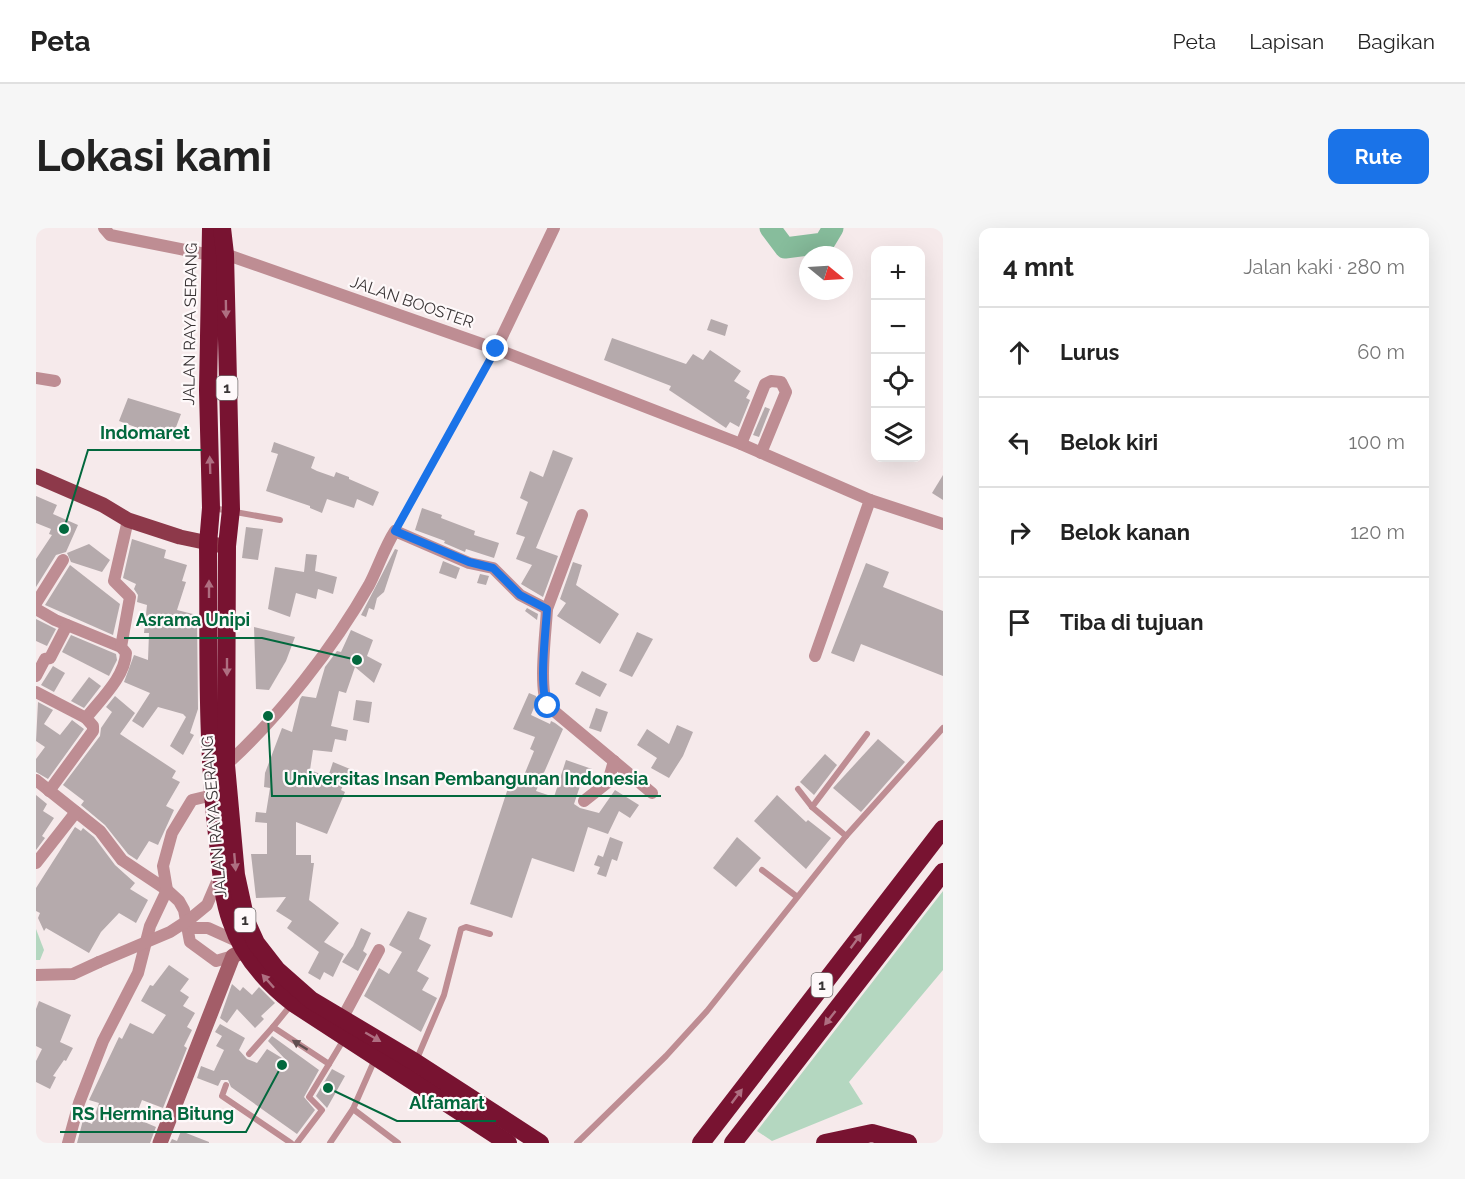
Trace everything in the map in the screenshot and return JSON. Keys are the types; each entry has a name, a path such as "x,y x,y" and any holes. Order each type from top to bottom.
{"highway":[{"name":"JALAN RAYA SERANG","path":"211,228 220,260 231,509 227,546 226,765 236,874 246,921 243,948"},
{"name":"JALAN RAYA SERANG","path":"222,228 208,390 211,508 208,544 213,795 221,868 231,921 243,948 270,984 292,1003 508,1143"},
{"name":"1","path":"701,1143 943,829"},
{"name":"1","path":"733,1143 943,873"},
{"name":"JALAN RAYA SERANG","path":"243,948 269,962 299,990 540,1143"},
{"path":"825,1143 872,1133 908,1143"}],"main road":[{"path":"36,476 129,520 208,544 227,546"}],"street":[{"name":"JALAN BOOSTER","path":"104,228 110,235 220,260 245,261 496,349 741,444 870,500 943,524"},
{"path":"496,349 554,228"},
{"path":"36,378 55,381"},
{"path":"741,444 765,384 771,381 781,382 785,385 786,392 761,453"},
{"path":"815,656 870,500"},
{"path":"582,515 547,609 545,671 542,688 544,700 568,724 652,794"},
{"path":"86,718 122,668 126,655 121,646 130,597 114,580 129,520"},
{"path":"226,765 257,736 339,632 369,585 395,531 469,562 493,568 520,595 547,609"},
{"path":"36,603 63,560"},
{"path":"36,609 68,626 121,646"},
{"path":"36,676 45,659 50,658 68,626"},
{"path":"36,692 86,718 93,726 93,731 49,790"},
{"path":"584,801 608,782 614,761"},
{"path":"36,780 110,841 122,860 167,890 184,910 190,942 216,961 243,948"},
{"path":"68,1143 79,1103 103,1041 138,973 150,926 167,890 163,866 172,833 182,813 192,800 213,795"},
{"path":"36,863 76,812"},
{"path":"36,975 73,974 192,924 215,891 221,868"},
{"path":"192,924 208,928 243,948"},
{"path":"160,1143 243,948"},
{"path":"342,1018 379,950"}],"lane":[{"path":"211,508 231,509 280,520"},
{"path":"578,1143 666,1056 707,1011 796,896 846,836 943,728"},
{"path":"813,807 867,734"},
{"path":"798,789 813,807 846,836"},
{"path":"762,870 796,896"},
{"path":"415,1062 444,995 461,929 466,927 490,934"},
{"path":"249,1054 292,1003"},
{"path":"273,1028 329,1064"},
{"path":"297,1143 322,1110 309,1097 344,1038"},
{"path":"330,1143 353,1109 376,1057"},
{"path":"226,1085 222,1096 291,1143"},
{"path":"353,1109 398,1143"},
{"path":"276,1143 281,1136"}],"path":[{"path":"395,531 496,349"}],"green space":[{"path":"943,891 943,970 849,1082 863,1104 772,1141 757,1131"},
{"path":"36,929 44,950 40,960 36,960"}],"building":[{"path":"711,319 728,325 725,336 707,330"},
{"path":"612,338 686,364 693,354 703,360 710,350 741,371 734,381 750,391 746,398 750,400 739,427 730,422 726,428 669,390 671,386 604,360"},
{"path":"128,398 181,414 173,435 155,428 154,434 119,421"},
{"path":"765,407 770,409 759,437 753,435"},
{"path":"274,442 315,457 311,468 317,471 334,477 336,472 379,492 373,506 357,499 354,508 327,499 322,513 310,506 266,491 278,454 271,452"},
{"path":"553,450 573,458 536,548 558,556 543,597 521,584 532,565 516,559 525,537 516,534 528,502 520,498 530,471 543,477"},
{"path":"943,475 943,500 932,493"},
{"path":"36,496 57,505 53,514 78,525 66,552 56,555 36,587 36,559 52,535 49,534 51,529 36,523"},
{"path":"422,508 475,531 474,535 499,543 494,558 466,549 465,552 444,543 445,541 415,530"},
{"path":"246,527 263,529 258,560 242,558"},
{"path":"132,539 166,550 164,558 187,565 182,581 186,582 177,610 197,615 198,709 190,733 194,735 183,755 170,746 186,717 183,714 158,707 143,728 132,721 150,693 124,682 134,655 148,660 149,633 144,633 147,605 137,602 138,595 134,589 136,584 123,578"},
{"path":"89,544 110,560 102,572 71,562 67,553"},
{"path":"395,549 398,550 384,592 377,598 374,610 369,608 366,617 361,615"},
{"path":"306,554 317,555 315,571 337,577 333,594 318,589 316,599 296,593 290,617 268,609 275,567 304,572"},
{"path":"443,561 460,568 456,579 439,573"},
{"path":"573,562 582,565 576,585 619,614 600,644 557,616 566,603 560,599"},
{"path":"866,563 889,572 883,587 943,611 943,676 861,644 854,662 831,653"},
{"path":"70,565 120,604 113,635 45,605"},
{"path":"480,574 489,576 486,585 477,583"},
{"path":"527,608 538,614 537,620 525,611"},
{"path":"36,619 56,629 47,646 36,641"},
{"path":"254,627 295,637 286,661 269,690 256,689"},
{"path":"351,630 373,640 367,656 382,664 374,683 355,667 346,693 339,691 331,726 348,730 346,741 335,739 332,752 313,750 310,770 328,777 333,762 350,769 341,790 345,792 327,834 296,822 296,855 311,855 311,863 314,863 309,900 339,923 324,942 344,954 333,977 324,972 320,980 308,973 319,952 287,928 292,921 276,911 286,897 256,898 251,854 267,854 267,823 255,822 256,812 266,813 270,788 264,787 265,773 282,728 292,732 302,696 316,698 325,667 337,651 341,652"},
{"path":"637,632 653,639 632,677 619,671"},
{"path":"71,635 116,654 117,660 109,676 62,652"},
{"path":"53,666 65,673 54,692 41,685"},
{"path":"582,671 607,684 600,697 575,684"},
{"path":"89,677 101,686 84,708 71,701"},
{"path":"529,693 536,696 537,700 531,715 550,724 551,721 563,729 536,791 554,797 566,760 592,769 586,785 581,783 574,804 580,808 599,813 615,790 639,805 630,818 619,811 608,834 588,827 574,872 532,858 512,918 470,904 510,782 520,785 534,751 530,749 535,737 513,729"},
{"path":"115,696 135,713 120,734 176,771 172,778 180,782 166,806 174,810 158,845 149,841 137,860 128,854 105,825 81,805 84,801 63,785 100,736 101,728 112,712 106,707"},
{"path":"356,700 372,702 369,723 353,720"},
{"path":"38,702 53,710 44,724 60,735 72,720 84,729 48,779 36,772 36,759 45,747 36,741"},
{"path":"596,708 608,712 601,732 589,728"},
{"path":"677,725 693,732 683,756 669,778 651,768 657,758 637,745 647,729 669,744"},
{"path":"878,739 905,762 861,812 833,788"},
{"path":"825,754 837,765 814,795 800,782"},
{"path":"36,795 47,804 43,811 54,818 42,836 45,838 36,850"},
{"path":"777,795 806,822 808,820 831,838 806,869 754,821"},
{"path":"75,827 81,831 83,828 94,837 115,865 135,883 130,889 148,900 136,923 119,913 101,932 89,953 46,928 44,931 38,918 40,913 36,911 36,888"},
{"path":"610,837 623,842 617,861 612,859 606,877 597,874 600,867 594,865 598,855 603,857"},
{"path":"737,837 761,858 736,887 713,868"},
{"path":"408,911 427,918 419,939 431,945 417,971 429,978 422,990 437,998 421,1032 364,996 379,968 389,974 402,952 389,945"},
{"path":"361,928 371,933 363,951 367,954 358,971 342,962"},
{"path":"169,965 189,979 180,991 189,997 183,1006 195,1013 187,1027 192,1030 184,1046 187,1048 163,1108 142,1100 135,1118 156,1127 150,1143 77,1143 83,1120 92,1124 99,1103 89,1100 119,1037 122,1039 130,1023 153,1034 166,1015 141,1001 150,985 153,986"},
{"path":"232,984 240,991 243,987 252,995 259,987 275,1003 261,1016 264,1019 255,1028 237,1009 227,1023 220,1018"},
{"path":"39,1001 71,1015 60,1042 73,1048 66,1061 64,1060 53,1076 56,1077 50,1089 36,1082 36,1061 42,1049 36,1046 36,1009"},
{"path":"220,1024 245,1038 239,1050 247,1059 257,1063 267,1049 287,1061 268,1041 272,1036 319,1070 304,1097 315,1110 297,1134 231,1087 228,1080 221,1080 218,1086 197,1078 201,1066 214,1071 224,1050 216,1046 222,1036 215,1032"},
{"path":"332,1069 345,1076 327,1108 316,1096"},
{"path":"181,1131 209,1143 170,1143 172,1139 177,1141"}],"waterway":[{"path":"770,228 785,248 824,243 833,228"}],"place":[{"name":"Indomaret","path":"64,529"},
{"name":"Asrama Unipi","path":"357,660"},
{"name":"Universitas Insan Pembangunan Indonesia","path":"268,716"},
{"name":"RS Hermina Bitung","path":"282,1065"},
{"name":"Alfamart","path":"328,1088"}],"route":[{"path":"496,349 395,531 469,562 497,570 520,595 547,609 545,671 542,688 544,700 548,706"}]}
